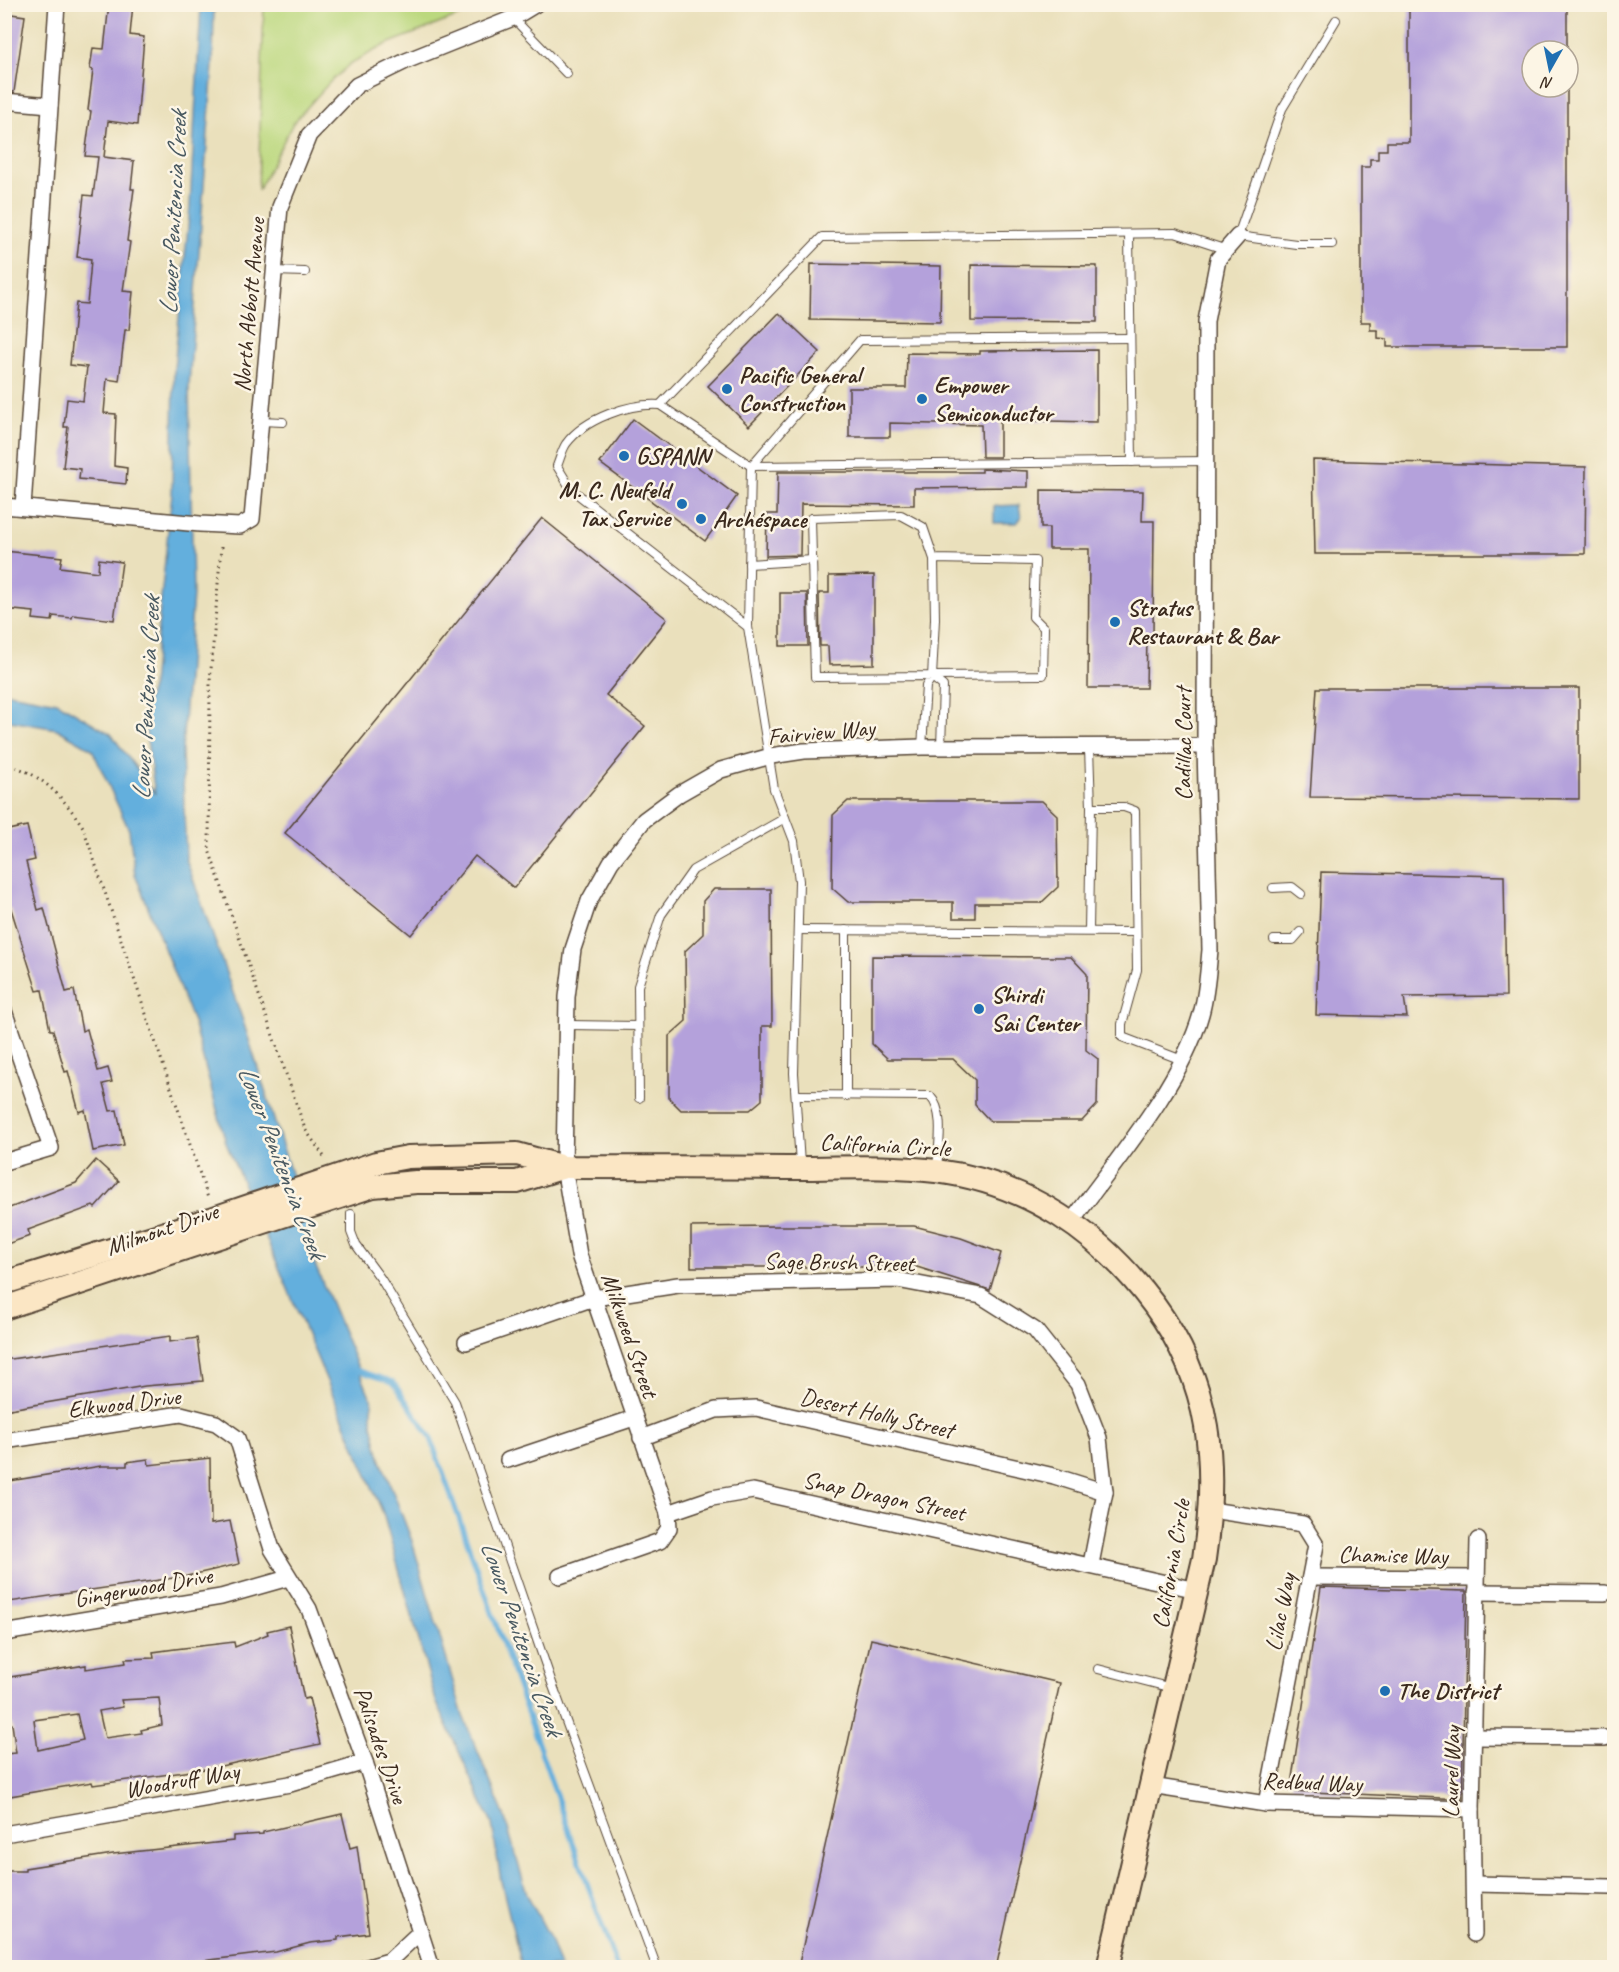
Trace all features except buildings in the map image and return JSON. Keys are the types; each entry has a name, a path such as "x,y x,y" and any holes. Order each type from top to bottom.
{"street":[{"path":"23,507 57,4"},
{"name":"North Abbott Avenue","path":"4,506 200,524 240,526 252,519 280,207 309,135 357,85 406,61 513,18 536,4"},
{"path":"4,101 50,105"},
{"name":"Cadillac Court","path":"1072,1221 1168,1086 1182,1060 1201,1013 1210,950 1204,746 1206,321 1218,259 1224,249 1238,236"},
{"name":"Fairview Way","path":"564,1167 568,979 573,949 589,901 611,862 644,820 679,794 721,770 771,756 804,751 922,747 1204,746"},
{"path":"4,1011 51,1148 4,1162"},
{"name":"California Circle","path":"334,1183 373,1186 416,1182 517,1182 564,1167 937,1171 986,1182 1029,1198 1072,1221 1137,1282 1167,1323 1190,1366 1203,1412 1211,1461 1211,1510 1197,1590 1108,1968"},
{"name":"Milkweed Street","path":"564,1167 579,1255 640,1438 668,1513"},
{"name":"Milmont Drive","path":"4,1308 216,1225 334,1183"},
{"name":"Milmont Drive","path":"4,1283 216,1225"},
{"name":"Sage Brush Street","path":"466,1342 594,1298 678,1285 897,1280 981,1296 1035,1330 1078,1384 1099,1438 1105,1492 1091,1564"},
{"name":"Desert Holly Street","path":"640,1438 716,1410 756,1408 1054,1476 1105,1492"},
{"name":"Elkwood Drive","path":"4,1441 181,1414 216,1423 237,1438 272,1549 288,1578"},
{"path":"508,1460 634,1418"},
{"name":"Snap Dragon Street","path":"668,1513 712,1498 753,1491 1091,1564 1197,1590"},
{"name":"Lilac Way","path":"1211,1510 1303,1524 1316,1545 1266,1804"},
{"path":"560,1576 660,1541 669,1528 668,1513"},
{"name":"Laurel Way","path":"1474,1934 1472,1809 1478,1540"},
{"name":"Chamise Way","path":"1310,1577 1605,1593"},
{"name":"Gingerwood Drive","path":"4,1633 221,1597 288,1578"},
{"name":"Palisades Drive","path":"288,1578 309,1609 365,1762 432,1968"},
{"path":"1474,1737 1605,1737"},
{"name":"Woodruff Way","path":"4,1834 290,1784 365,1762"},
{"name":"Redbud Way","path":"1151,1786 1266,1804 1472,1809"},
{"path":"1473,1884 1611,1887"},
{"path":"365,1968 389,1960 420,1932"}],"lane":[{"path":"513,18 567,74"},
{"path":"1332,244 1296,244 1238,236 1282,109 1336,20"},
{"path":"660,405 822,237 1175,233 1224,249"},
{"path":"1129,234 1132,462"},
{"path":"274,271 305,272"},
{"path":"800,1168 796,1095 799,881 794,841 774,789 771,756 748,627 751,466 860,340 1130,338"},
{"path":"748,627 571,489 557,466 566,444 595,420 640,404 660,405 751,466 1207,461"},
{"path":"261,421 283,422"},
{"path":"922,747 926,686 932,677 934,559 923,527 901,515 811,518 815,677 932,677 1043,675 1044,628 1033,617 1035,561 934,559"},
{"path":"749,564 813,561"},
{"path":"932,677 944,686 941,747"},
{"path":"1089,748 1091,807 1089,931"},
{"path":"1091,807 1124,807 1135,811 1137,970 1122,1024 1122,1037 1182,1060"},
{"path":"639,1098 638,986 661,915 693,870 785,818"},
{"path":"1272,888 1292,887 1301,894"},
{"path":"798,930 1136,932"},
{"path":"846,930 846,1096"},
{"path":"1274,940 1293,940 1300,932"},
{"path":"568,1025 638,1026"},
{"path":"796,1095 930,1096 936,1103 939,1113 937,1171"},
{"path":"351,1214 351,1232 356,1245 381,1279 455,1402 553,1686 657,1968"},
{"path":"1098,1670 1173,1689"}],"path":[{"path":"221,547 210,682 209,850 305,1129 334,1183"},
{"path":"4,764 20,767 37,775 75,814 83,827 216,1225"}],"green space":[{"path":"264,4 487,5 387,44 351,63 329,83 293,123 258,191"}],"water":[{"path":"201,5 214,5 213,65 189,385 193,594 182,751 186,859 243,1021 310,1234 313,1260 372,1401 372,1424 380,1458 412,1541 463,1716 504,1815 527,1894 549,1936 560,1967 522,1967 501,1881 492,1824 436,1701 383,1513 226,1143 193,1022 135,874 129,830 92,749 57,729 5,720 4,692 57,702 111,734 155,794 143,713 152,685 172,493 174,369 190,206"},
{"path":"1019,505 1021,518 1017,523 994,523 994,506"}],"waterway":[{"name":"Lower Penitencia Creek","path":"353,1369 393,1382 430,1436 617,1968"}],"place":[{"name":"Pacific General Construction","path":"727,389"},
{"name":"Empower Semiconductor","path":"922,399"},
{"name":"GSPANN","path":"624,456"},
{"name":"M. C. Neufeld Tax Service","path":"682,504"},
{"name":"Archéspace","path":"701,519"},
{"name":"Stratus Restaurant & Bar","path":"1115,622"},
{"name":"Shirdi Sai Center","path":"979,1009"},
{"name":"The District","path":"1385,1691"}]}
